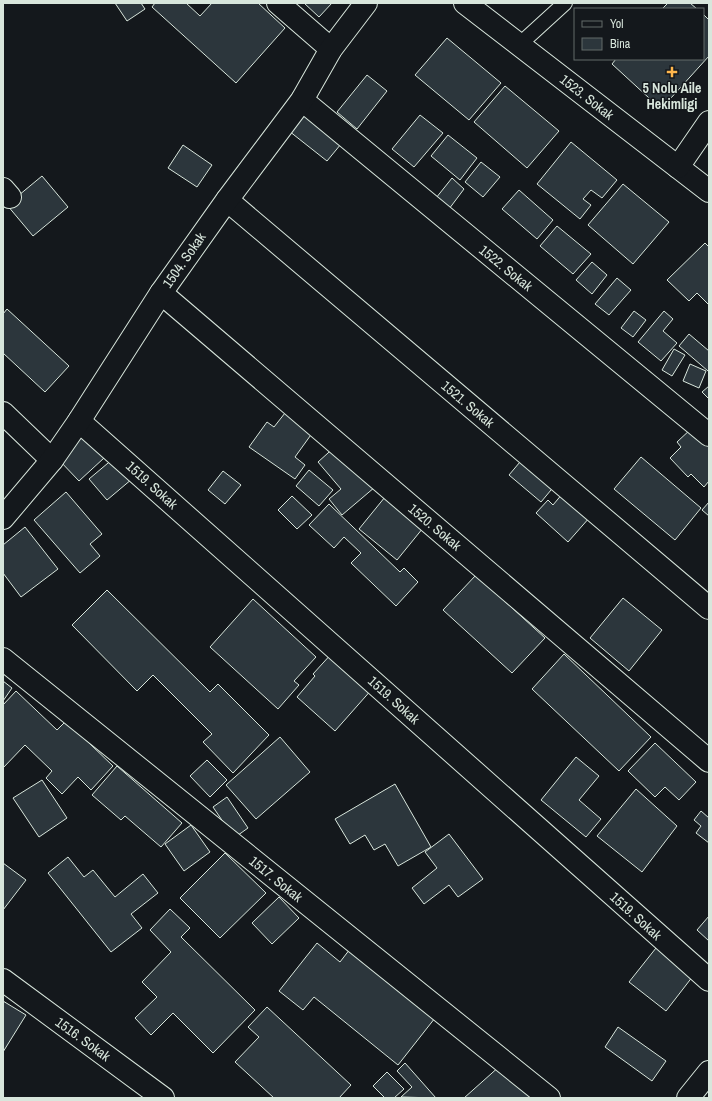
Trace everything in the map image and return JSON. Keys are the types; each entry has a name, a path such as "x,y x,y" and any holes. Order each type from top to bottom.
{"street":[{"path":"278,3 332,49"},
{"name":"1504. Sokak","path":"3,518 52,460 80,421 161,293 227,200 302,100 332,49 366,3"},
{"name":"1523. Sokak","path":"465,3 709,191"},
{"name":"1522. Sokak","path":"302,100 709,435"},
{"path":"678,167 709,122"},
{"name":"1521. Sokak","path":"227,200 709,608"},
{"name":"1520. Sokak","path":"161,293 709,761"},
{"path":"3,413 52,460"},
{"name":"1519. Sokak","path":"80,421 709,980"},
{"name":"1517. Sokak","path":"3,660 549,1098"},
{"name":"1516. Sokak","path":"3,980 163,1098"},
{"path":"688,1098 709,1072"}],"lane":[{"path":"519,45 565,3"}],"building":[{"path":"115,3 141,3 145,9 127,21"},
{"path":"155,3 186,3 200,16 212,3 258,3 285,28 236,83 152,7"},
{"path":"304,3 332,3 319,17"},
{"path":"668,3 690,3 696,8 663,8"},
{"path":"704,15 709,20 709,56 661,109 612,64 615,60 704,60"},
{"path":"447,38 501,83 469,120 415,75"},
{"path":"367,75 387,91 357,129 337,112"},
{"path":"505,86 559,131 527,168 474,122"},
{"path":"303,114 341,144 327,161 289,131"},
{"path":"420,115 443,133 414,167 392,149"},
{"path":"448,135 477,158 460,180 431,156"},
{"path":"571,142 617,180 602,198 591,190 583,199 591,205 580,219 537,184"},
{"path":"183,145 212,165 197,187 168,168"},
{"path":"481,162 500,177 483,197 465,182"},
{"path":"42,176 68,207 33,236 7,205"},
{"path":"452,178 464,189 449,209 436,198"},
{"path":"623,184 669,222 633,264 588,225"},
{"path":"519,190 553,220 537,239 502,209"},
{"path":"557,226 591,254 573,274 540,246"},
{"path":"705,243 709,247 708,304 697,293 689,301 667,280"},
{"path":"592,262 607,275 592,294 576,280"},
{"path":"617,278 631,290 609,315 595,304"},
{"path":"7,309 69,366 45,392 3,353 3,314"},
{"path":"634,311 646,320 633,337 621,328"},
{"path":"664,311 673,319 663,331 677,343 661,361 638,342"},
{"path":"689,334 709,351 708,371 679,346"},
{"path":"674,349 685,355 672,376 662,370"},
{"path":"690,364 706,371 699,388 683,381"},
{"path":"709,386 709,399 702,392"},
{"path":"285,413 313,432 295,457 305,465 295,479 249,447 267,422 274,427"},
{"path":"692,428 709,445 709,481 704,487 691,474 688,477 670,458 681,447 677,442"},
{"path":"84,435 104,458 79,481 58,459"},
{"path":"338,444 375,487 342,515 329,499 341,489 318,462"},
{"path":"525,456 556,484 541,502 509,475"},
{"path":"641,457 701,508 675,540 614,489"},
{"path":"114,458 132,479 107,500 89,479"},
{"path":"309,470 333,490 319,506 296,486"},
{"path":"223,471 241,485 225,504 208,490"},
{"path":"66,492 102,534 90,544 100,556 80,573 34,520"},
{"path":"563,493 590,517 568,542 536,513 548,500 553,505"},
{"path":"292,496 312,515 297,529 278,510"},
{"path":"385,497 423,528 397,560 359,529"},
{"path":"709,502 709,516 702,510"},
{"path":"329,504 400,572 404,568 418,582 396,606 351,563 361,553 344,537 334,548 309,525"},
{"path":"25,527 58,569 21,597 3,573 3,545"},
{"path":"476,575 545,638 512,673 443,610"},
{"path":"107,590 210,692 218,684 269,735 233,773 203,742 212,734 153,675 137,691 72,625"},
{"path":"623,598 662,630 629,671 590,638"},
{"path":"253,599 316,657 294,681 299,685 278,709 210,647"},
{"path":"333,652 373,688 335,731 297,697 315,676 313,674"},
{"path":"564,654 651,737 619,771 532,689"},
{"path":"3,681 12,688 3,701"},
{"path":"16,691 57,730 66,721 113,766 91,790 78,777 62,794 46,778 52,771 25,745 3,768 3,705"},
{"path":"280,737 310,772 256,819 226,785"},
{"path":"655,743 696,782 679,800 665,787 655,797 628,771"},
{"path":"576,757 599,776 579,800 601,819 586,837 541,800"},
{"path":"207,760 227,780 210,797 190,776"},
{"path":"117,766 182,823 161,847 125,816 121,820 92,795"},
{"path":"42,780 67,818 39,837 13,798"},
{"path":"395,784 431,847 398,866 385,844 374,850 365,835 350,844 335,819"},
{"path":"636,789 677,826 642,872 597,836"},
{"path":"227,797 248,828 234,838 213,807"},
{"path":"701,811 709,818 709,843 696,833 701,826 694,820"},
{"path":"191,825 210,852 184,871 165,844"},
{"path":"449,834 483,879 458,897 449,885 424,904 412,888 437,868 425,852"},
{"path":"225,853 266,893 220,938 180,898"},
{"path":"68,857 84,877 93,870 115,897 143,874 158,893 131,914 142,928 111,952 48,873"},
{"path":"3,863 26,880 3,910"},
{"path":"279,897 299,918 272,944 252,923"},
{"path":"170,909 190,928 181,937 255,1010 213,1053 173,1013 151,1035 135,1018 157,997 142,982 171,952 150,930"},
{"path":"709,916 709,941 697,930"},
{"path":"317,943 340,962 350,949 435,1018 398,1065 314,997 303,1010 279,991"},
{"path":"656,948 693,976 666,1011 629,982"},
{"path":"3,1001 26,1015 3,1052"},
{"path":"267,1007 351,1085 339,1098 274,1098 235,1062 259,1037 248,1027"},
{"path":"618,1027 666,1061 652,1081 605,1047"},
{"path":"405,1063 436,1098 401,1097 412,1087 397,1071"},
{"path":"501,1065 531,1098 464,1098"},
{"path":"387,1072 404,1089 394,1098 385,1098 373,1086"}],"place":[{"name":"5 Nolu Aile Hekimligi","path":"672,72"}]}
